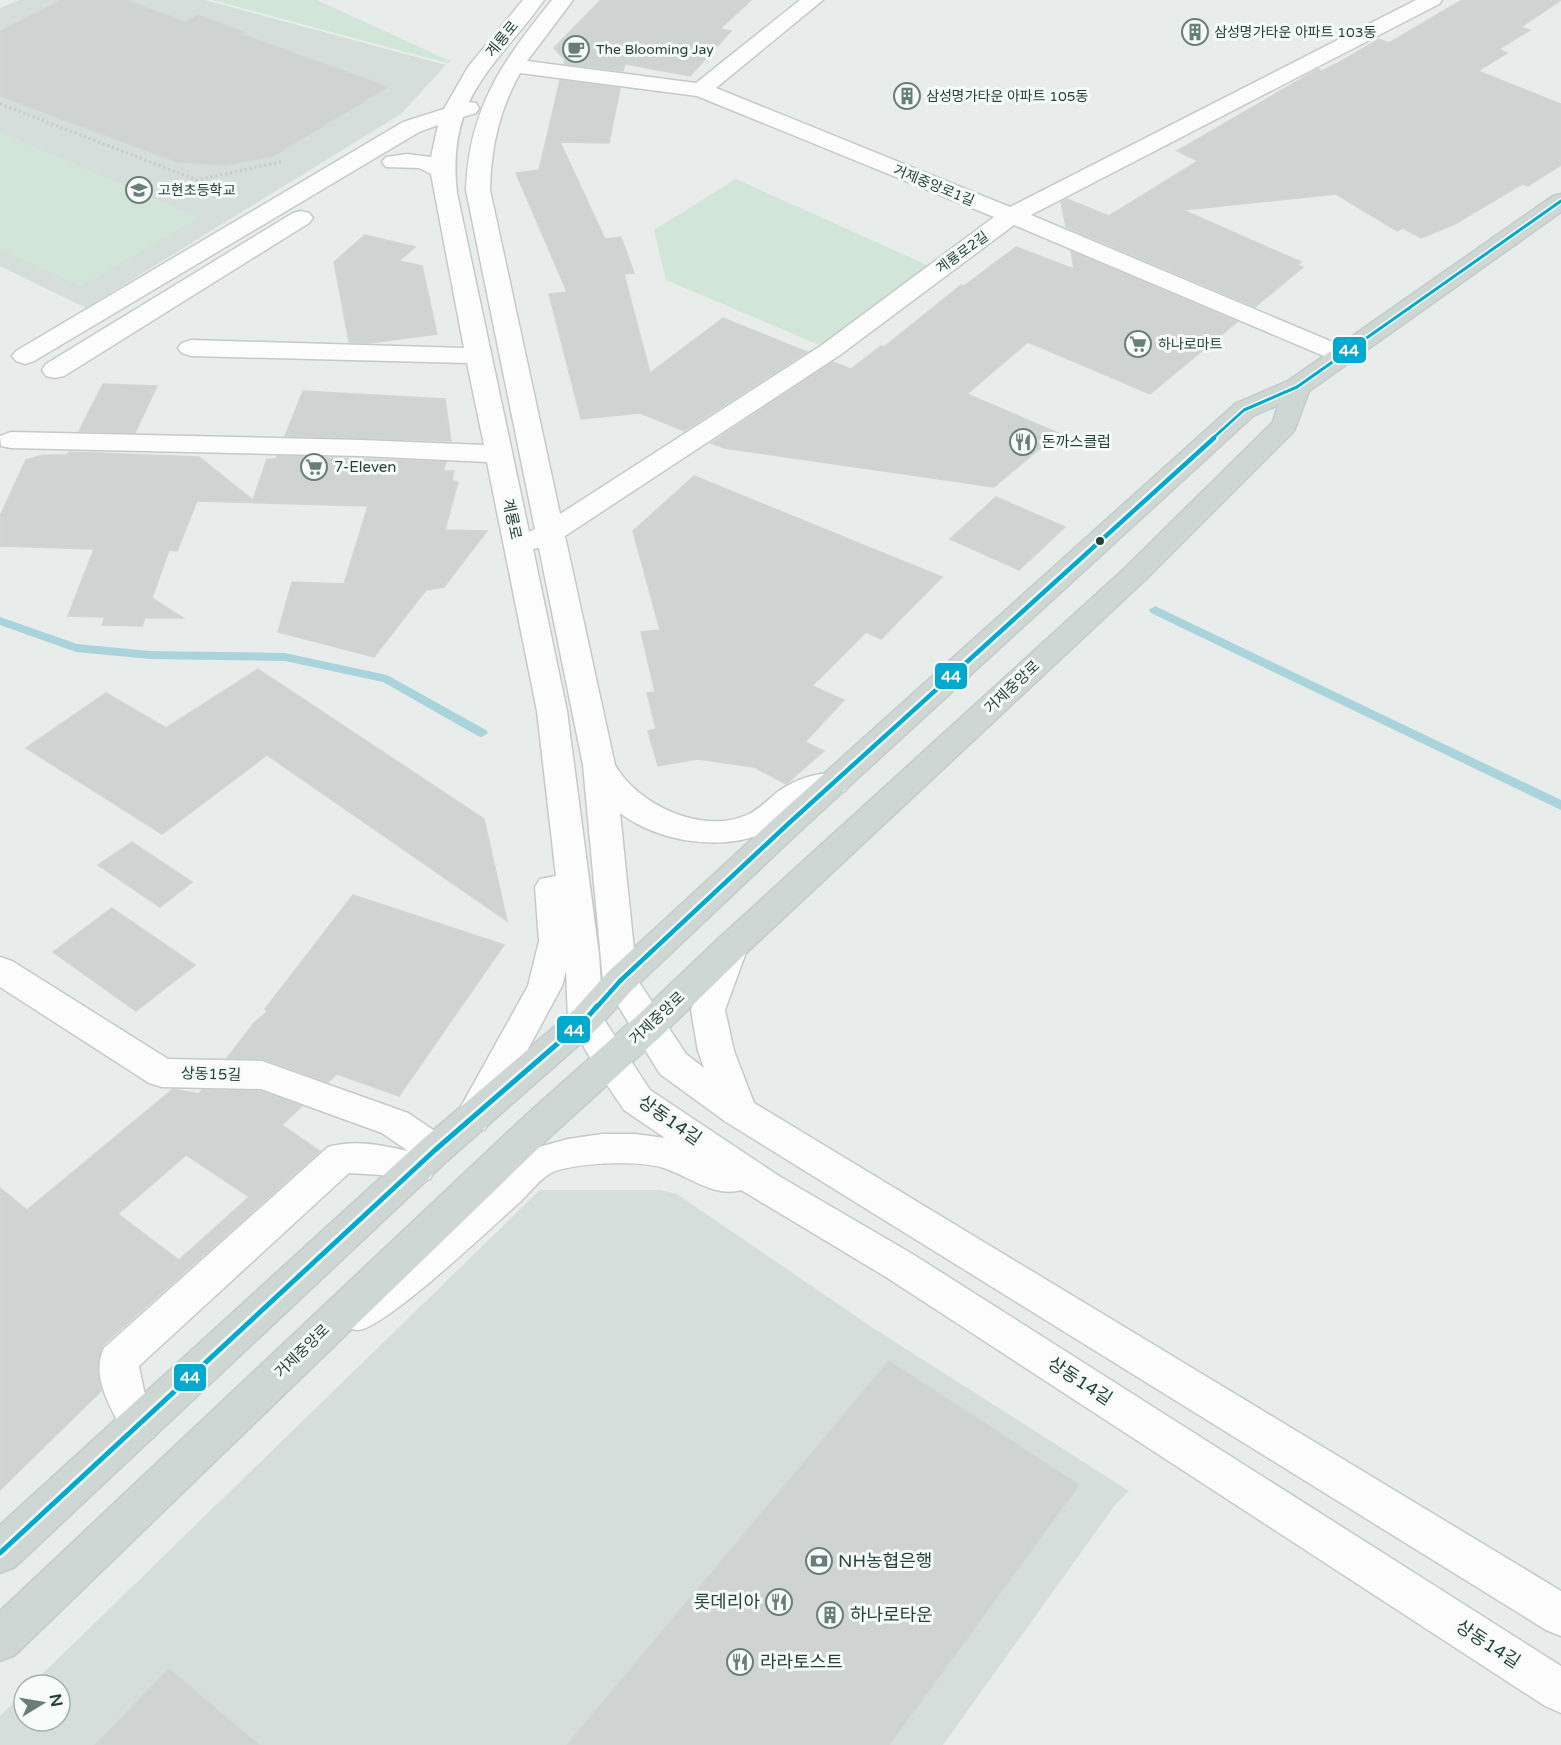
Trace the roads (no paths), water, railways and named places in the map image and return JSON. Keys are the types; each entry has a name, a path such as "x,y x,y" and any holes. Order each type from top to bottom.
{"main road":[{"path":"0,1554 426,1159 586,1018 620,981 834,783 1244,410 1297,387 1340,354 1561,201"},
{"name":"거제중앙로","path":"0,1640 610,1060 650,1026 731,947 1143,566 1285,425 1297,387"}],"street":[{"name":"계룡로","path":"534,0 465,86 449,124 442,158 443,172 447,204 552,711 582,955 586,1018 610,1060"},
{"name":"계룡로","path":"564,0 535,34 490,110 478,169 478,190 599,765 620,981 650,1026"},
{"path":"701,90 813,0"},
{"name":"계룡로2길","path":"518,549 551,532 831,350 1011,216 1432,0"},
{"name":"거제중앙로1길","path":"514,66 701,90 1147,271 1340,354"},
{"path":"25,356 411,127 445,106 465,86"},
{"path":"411,127 449,124 490,110"},
{"path":"55,370 394,162 449,124"},
{"path":"394,162 408,160 424,162 436,166 443,172"},
{"path":"191,348 478,356"},
{"path":"11,440 498,454"},
{"path":"472,1119 545,986 556,940 549,844 552,711"},
{"path":"599,765 610,786 622,799 649,817 687,830 737,831 758,824 806,789 834,783"},
{"path":"731,947 708,1010 716,1051 740,1112"},
{"name":"상동15길","path":"0,970 162,1073 262,1075 395,1123 426,1159"},
{"path":"650,1026 673,1064 740,1112 1561,1615"},
{"name":"상동14길","path":"610,1060 637,1100 766,1187 900,1266 1561,1691"},
{"path":"286,1366 424,1266 538,1162 561,1154 631,1149 664,1153 723,1177 766,1187"},
{"path":"140,1424 124,1393 118,1360 341,1158 426,1159"}],"waterway":[{"path":"1155,610 1561,805"},
{"path":"0,621 76,648 150,655 285,657 387,679 482,733"}],"place":[{"name":"삼성명가타운 아파트 103동","path":"1195,32"},
{"name":"The Blooming Jay","path":"576,49"},
{"name":"삼성명가타운 아파트 105동","path":"907,96"},
{"name":"고현초등학교","path":"139,190"},
{"name":"하나로마트","path":"1138,344"},
{"name":"돈까스클럽","path":"1023,442"},
{"name":"7-Eleven","path":"314,467"},
{"name":"NH농협은행","path":"819,1561"},
{"name":"롯데리아","path":"779,1602"},
{"name":"하나로타운","path":"830,1615"},
{"name":"라라토스트","path":"740,1662"}]}
